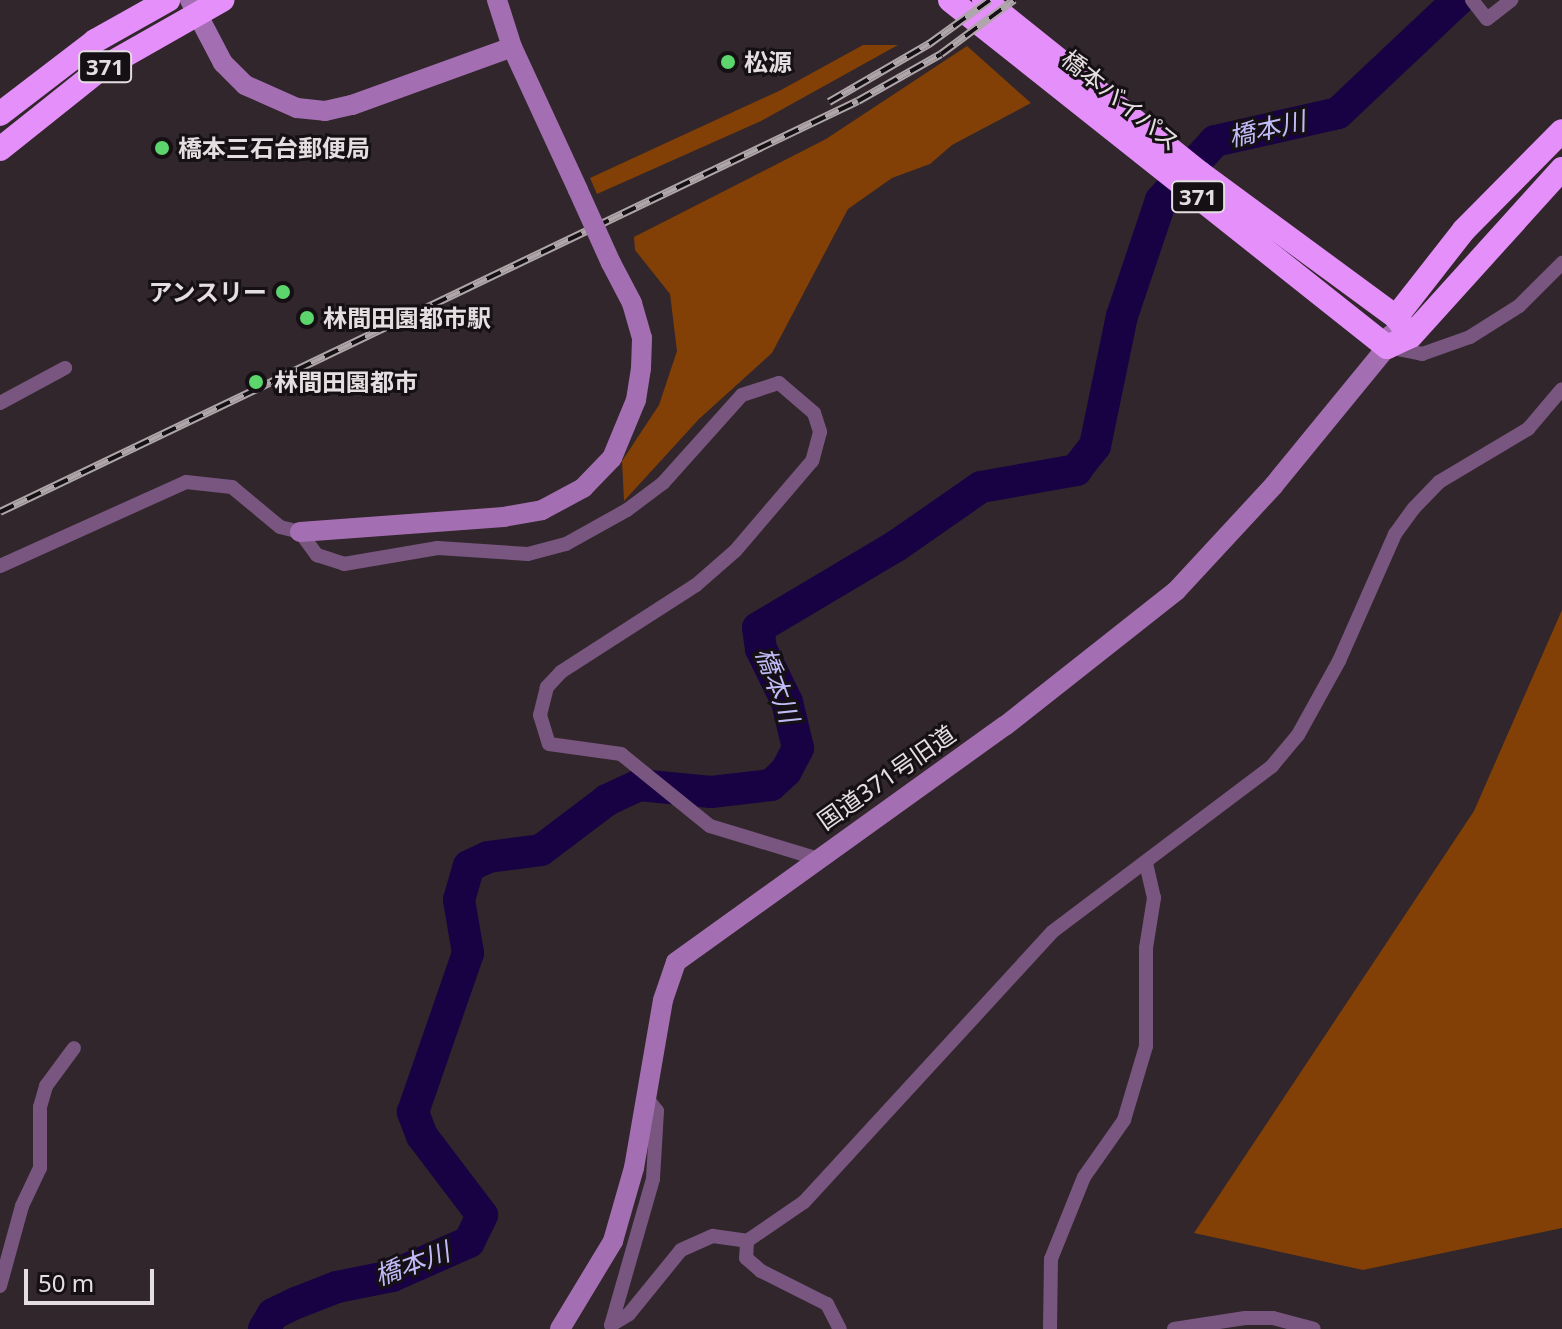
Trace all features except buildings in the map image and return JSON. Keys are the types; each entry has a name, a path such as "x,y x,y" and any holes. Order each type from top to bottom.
{"highway":[{"name":"371","path":"0,114 95,41 168,0"},
{"name":"371","path":"0,149 99,70 193,6 222,0"},
{"name":"橋本バイパス","path":"950,0 1077,87 1342,278 1403,326"},
{"name":"橋本バイパス","path":"984,0 1077,87 1326,299 1387,347"},
{"path":"1387,347 1464,230 1562,131"},
{"path":"1403,326 1562,169"}],"street":[{"path":"0,566 186,482 232,487 280,527 300,532 503,517 542,510 583,488 612,458 636,400 642,338 632,303 512,47 497,0"},
{"path":"1473,2 1487,19 1511,0"},
{"path":"193,6 223,63 245,85 297,108 325,111 352,105 512,47"},
{"path":"1387,347 1422,354 1470,337 1519,306 1562,263"},
{"name":"国道371号旧道","path":"560,1329 613,1241 646,1097 663,1000 676,962 815,858 1005,726 1176,591 1274,485 1387,347"},
{"path":"0,403 65,368"},
{"path":"300,532 317,555 344,564 438,548 528,554 566,544 663,483 742,395 779,383 814,413 820,432 812,461 735,551 696,585 561,672 547,687 540,715 549,744 621,754 685,809 710,826 815,858"},
{"path":"646,1097 657,1111 653,1179 611,1325 629,1314 681,1250 713,1236 747,1241 770,1229 825,1181 1052,932 1146,863 1195,819 1272,766 1298,735 1339,661 1395,534 1414,508 1439,482 1528,429 1562,389"},
{"path":"1050,1329 1051,1259 1084,1177 1124,1120 1146,1046 1146,948 1154,898 1146,863"},
{"path":"0,1286 22,1206 40,1168 40,1107 46,1086 74,1048"},
{"path":"747,1241 746,1258 761,1271 827,1304 840,1329"},
{"path":"1174,1329 1214,1319 1259,1318 1314,1329"}],"shaded area":[{"path":"863,45 898,45 761,121 597,194 590,178 781,90"},
{"path":"967,46 1031,103 952,145 930,164 892,178 848,209 772,353 699,419 624,501 622,461 659,405 677,351 670,294 635,250 634,237 826,139"},
{"path":"1562,610 1562,1228 1363,1270 1194,1233 1474,811"}],"waterway":[{"name":"橋本川","path":"264,1329 273,1314 296,1303 337,1287 392,1276 469,1242 482,1215 422,1136 413,1112 468,953 459,900 469,866 488,857 541,850 607,800 639,785 711,792 771,785 786,771 798,748 787,702 761,649 758,628 896,546 981,487 1076,470 1095,446 1122,316 1161,200 1215,141 1338,113 1458,0"}],"railway":[{"path":"829,102 929,44 990,0"},
{"path":"0,512 858,101 941,54 1014,0"}],"place":[{"name":"松源","path":"728,62"},
{"name":"橋本三石台郵便局","path":"162,148"},
{"name":"アンスリー","path":"283,292"},
{"name":"林間田園都市駅","path":"307,318"},
{"name":"林間田園都市","path":"256,382"}]}
